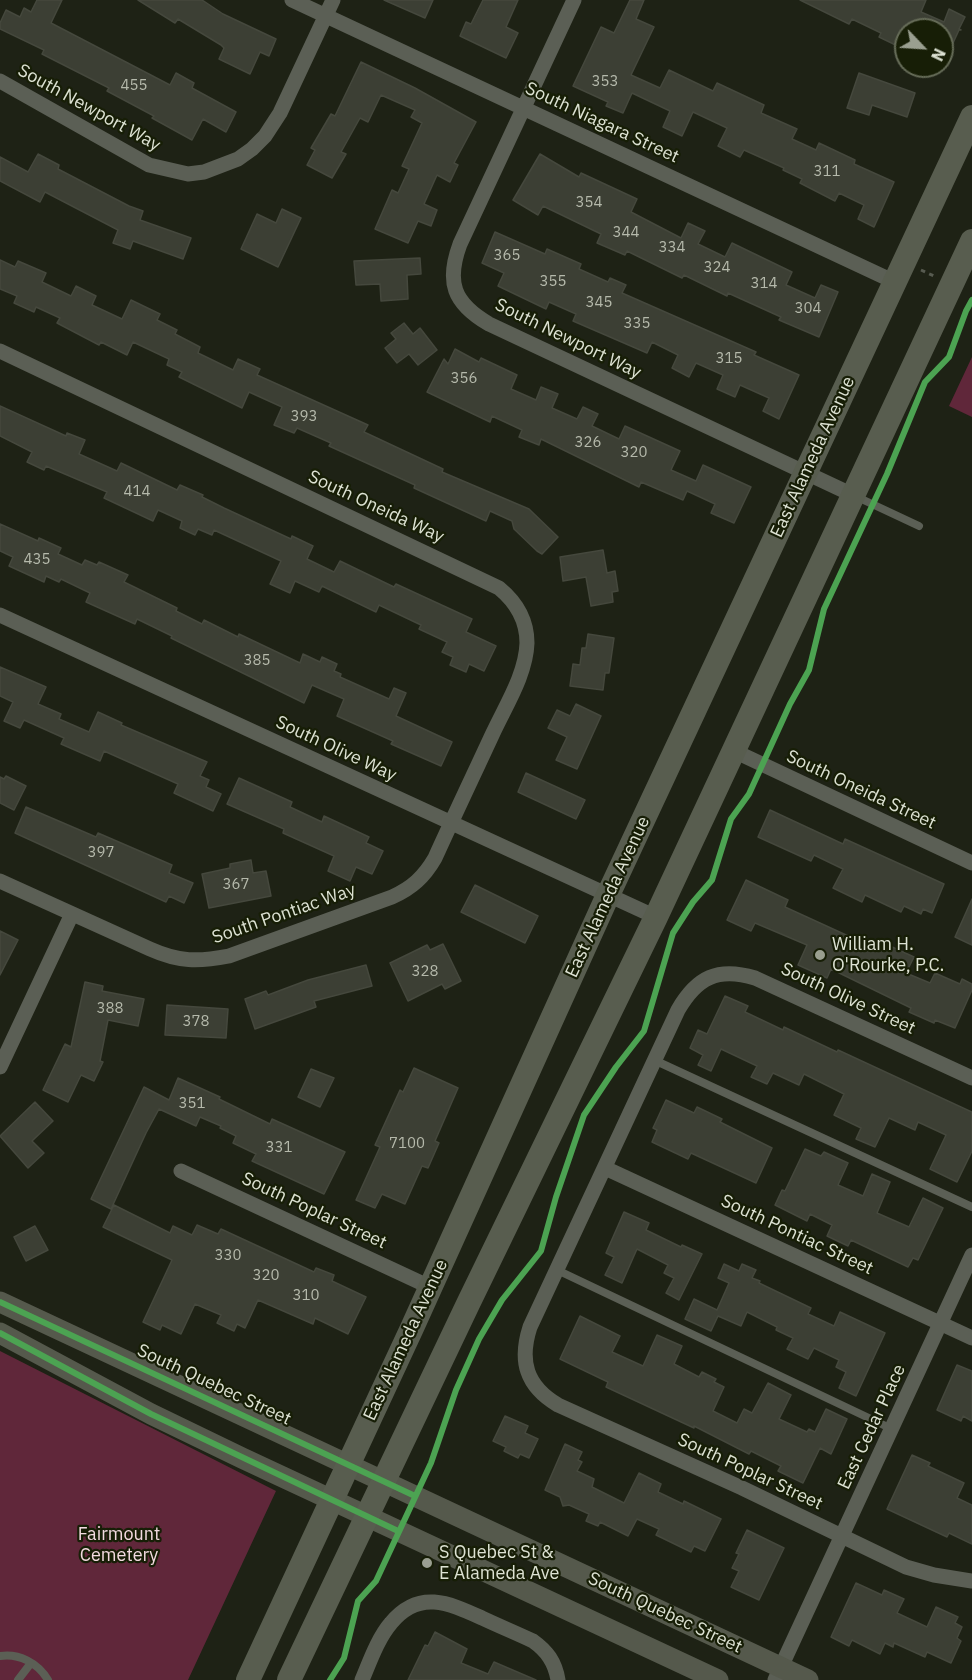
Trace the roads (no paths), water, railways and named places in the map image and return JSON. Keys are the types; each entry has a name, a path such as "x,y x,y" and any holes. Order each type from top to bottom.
{"main road":[{"name":"East Alameda Avenue","path":"248,1680 349,1465 608,895 972,117"},
{"path":"289,1680 656,917 972,241"},
{"name":"South Quebec Street","path":"0,1302 383,1481 778,1674 808,1680"},
{"name":"South Quebec Street","path":"0,1333 151,1414 332,1501 718,1680"}],"street":[{"name":"South Niagara Street","path":"292,0 895,282"},
{"name":"South Newport Way","path":"0,81 149,165 182,173 204,172 237,159 265,136 280,113 333,0"},
{"name":"South Newport Way","path":"574,0 458,249 453,281 455,292 462,304 489,324 853,495"},
{"name":"South Oneida Way","path":"0,351 477,576 510,596 525,624 527,644 522,668 450,824"},
{"name":"South Olive Way","path":"0,615 656,917"},
{"name":"South Oneida Street","path":"734,752 972,862"},
{"name":"South Pontiac Way","path":"0,881 171,958 209,960 230,956 408,890 426,872 450,824"},
{"path":"0,1066 72,914"},
{"name":"South Olive Street","path":"654,1060 684,999 704,979 725,972 755,978 972,1078"},
{"path":"557,1270 654,1060"},
{"name":"South Pontiac Street","path":"605,1168 972,1338"},
{"name":"South Poplar Street","path":"181,1171 430,1287"},
{"name":"East Cedar Place","path":"778,1674 972,1255"},
{"name":"South Poplar Street","path":"557,1270 530,1326 524,1355 527,1372 540,1391 558,1405 920,1572 972,1581"},
{"path":"362,1680 389,1624 401,1612 422,1602 434,1601 461,1609 533,1641 551,1658 558,1680"}],"lane":[{"path":"853,495 919,526"},
{"path":"654,1060 972,1207"},
{"path":"557,1270 892,1429"},
{"path":"0,1656 16,1656 31,1663 41,1670 48,1680"},
{"path":"18,1680 31,1663"}],"place":[{"name":"William H. O'Rourke, P.C.","path":"820,955"},
{"name":"S Quebec St & E Alameda Ave","path":"427,1563"}],"park label":[{"name":"Fairmount Cemetery","path":"119,1546"}]}
